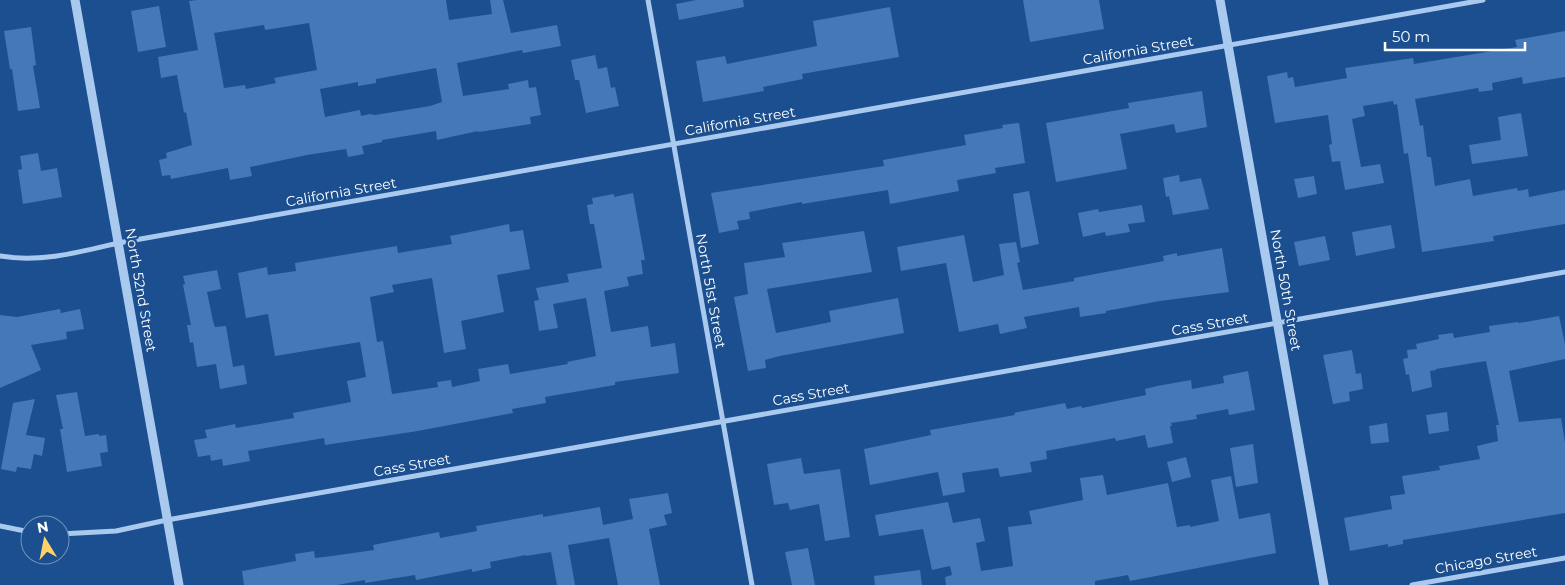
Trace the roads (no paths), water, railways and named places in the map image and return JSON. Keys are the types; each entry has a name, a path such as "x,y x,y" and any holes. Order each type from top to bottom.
{"street":[{"name":"North 52nd Street","path":"75,0 179,585"},
{"name":"North 51st Street","path":"648,0 752,585"},
{"name":"North 50th Street","path":"1220,0 1324,585"},
{"name":"California Street","path":"0,256 38,258 60,256 118,243 1483,0"},
{"name":"Cass Street","path":"70,533 116,531 167,520 1565,272"},
{"path":"0,526 20,530"},
{"name":"Chicago Street","path":"1412,585 1565,558"}]}
